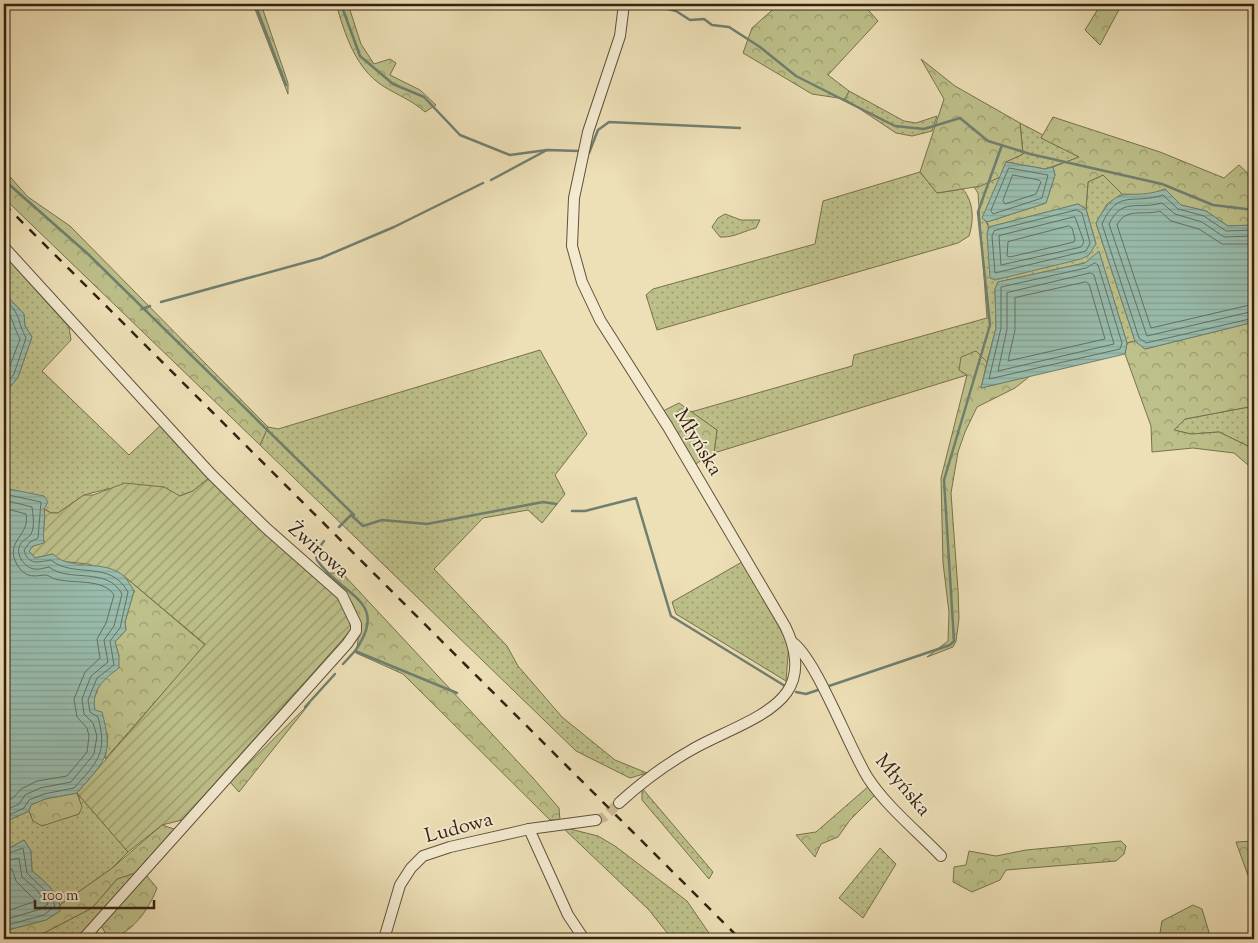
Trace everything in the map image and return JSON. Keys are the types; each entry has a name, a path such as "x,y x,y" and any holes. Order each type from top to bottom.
{"street":[{"name":"Młyńska","path":"624,4 620,36 588,132 574,198 572,246 582,282 600,320 677,443 792,642 799,646 820,682 853,752 869,780 941,856"},
{"name":"Żwirowa","path":"4,247 211,474 266,528 342,595 356,624 356,631 348,644 83,939"},
{"path":"619,803 655,773 679,757 764,712 782,697 793,678 795,664 792,642"},
{"name":"Ludowa","path":"384,939 400,885 410,868 423,856 455,846 529,829 596,820"},
{"path":"529,829 564,907 584,939"}],"green space":[{"path":"253,4 261,4 288,83 288,94"},
{"path":"336,4 348,4 361,44 374,64 390,59 396,63 390,75 420,90 436,105 425,112 373,79 352,50"},
{"path":"779,4 863,4 878,21 828,75 849,91 845,99 812,94 743,53 752,28"},
{"path":"1101,4 1122,4 1100,45 1085,30"},
{"path":"921,59 955,86 1020,123 1023,154 1006,162 1000,177 981,186 937,193 920,172 944,99"},
{"path":"849,91 904,121 916,123 937,116 932,131 912,136 896,133 845,99"},
{"path":"1053,117 1160,152 1224,178 1239,165 1254,179 1254,225 1228,226 1206,211 1181,205 1165,189 1149,195 1122,194 1103,175 1088,182 1086,209 1078,204 989,227 987,222 1046,203 1055,175 1053,167 1079,157 1041,138"},
{"path":"1020,123 1043,135 1041,138 1080,157 1045,169 1006,162 1023,154"},
{"path":"4,170 28,197 70,226 268,427 260,445 4,198"},
{"path":"920,172 937,193 963,189 967,194 972,212 969,236 958,243 657,330 646,295 653,289 815,244 823,201"},
{"path":"1103,175 1122,194 1107,204 1096,223 1135,341 1127,343 1099,252 1085,263 998,282 995,289 996,328 987,362 976,351 967,375 714,453 717,430 691,412 852,366 854,355 987,318 978,193 974,187 1000,177 983,217 989,227 987,234 1096,244 1086,209 1088,182"},
{"path":"725,214 741,220 760,220 756,228 720,237 712,227 718,218"},
{"path":"4,255 69,327 71,340 42,371 129,455 162,424 209,478 193,491 179,496 164,487 107,489 84,495 58,513 51,513 21,493 4,488 4,394 18,377 32,337 25,326 24,314 4,293"},
{"path":"1254,322 1254,406 1185,419 1174,430 1191,434 1219,432 1254,449 1254,470 1234,453 1193,448 1152,452 1151,426 1125,354 1127,343 1135,341 1145,349"},
{"path":"540,350 587,434 555,475 565,494 542,523 528,510 483,518 434,569 507,646 518,666 562,717 615,760 647,773 630,778 576,751 260,445 268,427 278,429"},
{"path":"976,351 987,362 981,388 1030,376 1015,388 977,407 965,432 958,452 951,493 959,619 956,641 953,647 927,657 948,641 949,612 943,563 941,478 967,375 959,370 961,357"},
{"path":"679,403 717,430 714,453 694,465 661,412"},
{"path":"1254,406 1254,449 1219,432 1191,434 1173,430 1185,419"},
{"path":"209,478 339,598 350,617 351,630 182,820 162,825 128,852 77,793 205,644 124,576 88,564 60,561 53,554 35,558 29,551 33,546 44,542 44,509 51,513 58,513 84,495 93,495 125,483 164,487 180,496 193,491"},
{"path":"742,562 789,644 786,681 676,614 672,602"},
{"path":"325,573 342,573 533,778 559,808 560,820 550,820 403,674 356,653 359,627 354,608 350,599"},
{"path":"124,576 205,645 105,759 108,735 95,711 93,701 101,681 119,656 115,642 126,630 125,622 134,591"},
{"path":"310,703 239,792 230,782"},
{"path":"870,785 877,793 850,820 838,837 821,844 815,857 796,835 816,832"},
{"path":"642,788 713,872 709,879 642,800"},
{"path":"77,793 128,852 111,869 60,905 49,886 32,871 31,851 24,840 4,851 4,841 7,837 4,830 9,820 29,811 33,821 59,820 79,814 79,797"},
{"path":"77,793 82,807 79,814 42,826 33,821 29,811 31,805 45,799"},
{"path":"162,825 174,829 135,873 117,879 92,908 40,935 18,939 4,939 4,931 46,920 60,911 60,905 111,869"},
{"path":"562,827 598,836 615,846 687,901 713,939 672,939 649,910"},
{"path":"1121,841 1126,846 1124,854 1116,861 1006,870 1000,880 972,892 953,882 954,867 966,865 969,851 996,856 1026,850"},
{"path":"1254,841 1254,892 1236,842"},
{"path":"880,848 896,864 863,918 839,898"},
{"path":"135,873 76,939 22,938 40,935 92,908 117,879"},
{"path":"146,875 157,888 149,904 139,920 125,932 109,939 101,926"},
{"path":"1193,905 1202,909 1211,939 1159,939 1162,921"}],"water":[{"path":"1006,162 1045,169 1053,167 1055,175 1046,203 987,222 982,218"},
{"path":"1165,189 1181,205 1206,211 1228,226 1254,225 1254,322 1145,349 1135,341 1096,223 1104,209 1118,197 1152,193"},
{"path":"1078,204 1086,209 1096,244 1089,255 1081,259 995,280 990,278 987,234 989,227"},
{"path":"1099,251 1127,343 1125,354 981,388 996,328 995,289 998,282 1085,263"},
{"path":"4,293 24,314 25,326 32,337 18,377 4,394"},
{"path":"4,488 44,496 48,502 44,509 44,543 33,546 29,551 35,558 53,554 69,563 98,566 117,571 125,577 134,591 125,622 126,630 115,642 119,656 119,668 108,676 100,686 95,697 95,710 102,712 106,727 107,749 105,757 77,793 45,799 31,805 29,811 9,820 4,830"},
{"path":"4,830 7,837 4,841"},
{"path":"24,840 31,851 32,871 55,894 60,905 60,911 46,920 4,931 4,851"}],"waterway":[{"path":"255,4 286,85"},
{"path":"341,4 360,56 393,84 424,97 460,135 510,155 547,150"},
{"path":"648,4 676,11 690,20 704,19 712,25 729,27 760,47 796,76 895,126 924,129 960,118 988,141 1030,154 1162,184 1213,205 1254,210"},
{"path":"589,153 598,130 609,122 740,128"},
{"path":"829,686 950,645 954,641 944,480 990,325 978,212 1002,145"},
{"path":"491,180 547,150 579,151"},
{"path":"4,180 88,254 354,515"},
{"path":"161,302 321,258 394,227 483,183"},
{"path":"142,309 150,306"},
{"path":"572,511 585,511 636,498 671,616 785,686"},
{"path":"339,527 351,515 363,526 382,520 427,524 543,502 556,504"},
{"path":"324,541 315,553 317,560 327,572 359,600 368,620 365,634 355,651 457,693"},
{"path":"343,664 355,651"},
{"path":"305,707 335,674"},
{"path":"796,692 806,694 818,690"}],"tunnel":[{"path":"596,820 604,817 619,803"}],"railway":[{"path":"4,204 740,939"}]}
